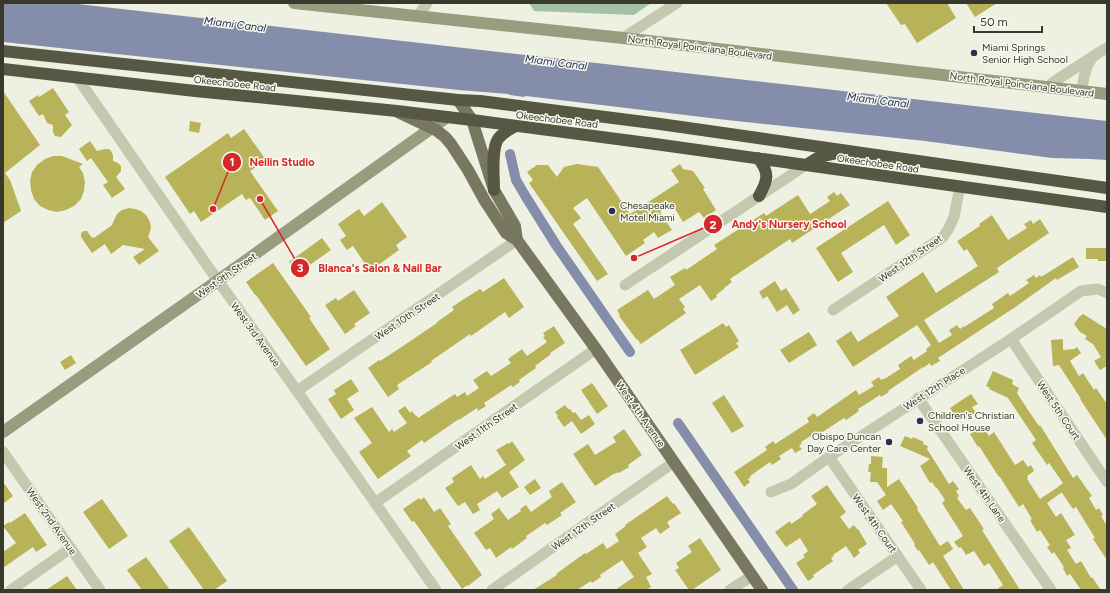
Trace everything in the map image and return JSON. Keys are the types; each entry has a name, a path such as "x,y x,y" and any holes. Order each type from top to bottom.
{"highway":[{"name":"Okeechobee Road","path":"3,51 461,103 480,101 660,124 1107,188"},
{"name":"Okeechobee Road","path":"3,69 195,92 397,111 472,120 1107,207"},
{"path":"447,117 461,103"},
{"path":"494,190 495,146 499,138 504,133 516,126"},
{"path":"806,165 819,157 845,151"},
{"path":"758,158 766,171 767,178 759,196"},
{"path":"960,186 976,179 1001,173"}],"main road":[{"name":"West 4th Avenue","path":"461,103 472,120 494,190 515,226 517,240"},
{"name":"West 4th Avenue","path":"397,111 432,128 445,137 451,144 506,233 517,240 596,349 762,590"}],"street":[{"name":"North Royal Poinciana Boulevard","path":"294,3 377,7 418,16 624,38 1107,94"},
{"path":"418,16 427,3"},
{"path":"624,38 677,3"},
{"path":"1048,87 1107,48"},
{"path":"1082,91 1085,71 1094,56"},
{"name":"West 3rd Avenue","path":"77,77 218,281 436,590"},
{"name":"West 9th Street","path":"3,432 218,281 447,117"},
{"path":"625,285 806,165"},
{"name":"West 12th Street","path":"833,310 943,237 954,217 960,186"},
{"name":"West 10th Street","path":"297,391 517,240"},
{"name":"West 12th Place","path":"771,492 791,484 829,456 1011,339 1081,292 1103,291"},
{"name":"West 5th Court","path":"1011,339 1107,482"},
{"name":"West 11th Street","path":"375,503 596,349"},
{"name":"West 4th Lane","path":"918,398 1051,590"},
{"name":"West 2nd Avenue","path":"3,452 100,590"},
{"name":"West 4th Court","path":"829,456 921,590"},
{"name":"West 12th Street","path":"492,590 674,462"},
{"path":"11,590 71,548"},
{"path":"848,590 898,556"},
{"path":"730,590 752,576"}],"green space":[{"path":"529,3 651,3 634,15 534,11"}],"water":[{"name":"Miami Canal","path":"3,3 69,3 1107,121 1107,160 1052,158 925,141 727,120 508,94 3,42"}],"building":[{"path":"886,3 947,3 956,18 917,43 905,24 901,25"},
{"path":"966,3 997,3 975,17"},
{"path":"53,88 69,112 65,115 72,125 61,137 55,136 53,132 53,125 47,123 43,114 39,116 29,101 38,95 39,97"},
{"path":"3,91 40,145 5,173 10,180 21,211 3,223"},
{"path":"190,121 201,123 199,133 189,131"},
{"path":"244,129 266,160 250,171 278,211 265,220 250,198 246,200 242,194 201,222 194,211 190,214 165,177 228,133 231,138"},
{"path":"90,141 97,151 109,149 113,155 113,161 121,166 121,171 116,177 125,189 112,198 103,185 108,182 91,158 87,161 79,149"},
{"path":"53,156 62,156 83,164 79,167 83,173 85,182 81,199 74,206 57,212 40,206 34,199 30,181 32,172 37,165 45,159"},
{"path":"577,164 598,167 630,214 679,182 671,170 680,164 683,169 693,171 705,188 703,189 716,210 704,218 699,212 683,222 672,204 660,212 672,230 658,238 654,232 643,240 645,243 626,256 587,198 573,208 581,218 573,224 608,274 597,281 529,183 533,180 527,172 537,165 548,165 557,177 564,167"},
{"path":"834,192 837,196 841,193 850,205 792,243 790,239 730,279 732,282 711,301 700,285 679,299 685,307 683,309 686,313 641,344 619,316 620,315 617,310 648,290 654,299 675,285 670,277 685,268 686,270 717,249 714,245 764,213 766,216 798,195 810,214 830,201 827,197"},
{"path":"888,201 910,235 896,245 884,225 841,253 853,272 838,282 816,248"},
{"path":"382,202 407,237 396,245 399,250 370,271 353,246 347,250 340,240 346,236 338,224 359,209 364,216"},
{"path":"129,208 141,211 146,215 151,226 148,237 159,251 139,265 133,257 145,249 123,245 111,254 105,244 92,253 81,237 82,232 87,231 92,238 94,238 112,225 117,214 122,210"},
{"path":"992,215 1008,240 1027,228 1024,224 1031,220 1033,224 1040,219 1049,233 997,268 999,272 924,320 939,343 952,335 949,330 957,325 960,329 994,308 992,304 1008,293 1010,296 1029,283 1026,280 1034,275 1036,278 1040,275 1041,277 1073,257 1079,267 1057,280 1056,278 1014,308 938,358 940,361 931,366 930,363 923,367 888,391 889,392 881,397 880,395 858,409 859,411 846,420 844,418 818,435 816,436 814,434 801,442 802,443 799,446 802,449 795,453 792,448 779,456 781,459 772,465 770,462 750,476 751,477 748,479 750,482 744,487 734,472 767,450 765,447 773,441 775,444 809,422 807,418 814,413 817,417 856,390 859,395 874,386 871,382 879,377 881,380 886,378 900,369 898,365 911,356 914,360 927,351 926,349 931,345 917,325 853,367 836,341 851,331 858,342 899,316 886,297 923,272 936,293 978,266 967,249 964,251 957,241 980,226 979,224"},
{"path":"322,238 331,250 297,274 289,262"},
{"path":"1086,248 1107,248 1107,261 1086,259"},
{"path":"273,263 311,317 309,318 330,349 306,366 246,282"},
{"path":"504,278 524,307 509,318 505,312 471,336 470,334 397,385 399,389 388,397 368,368 437,323 454,310 452,307 464,299 480,289 483,292"},
{"path":"775,281 781,291 786,288 800,310 793,315 787,305 777,312 767,296 763,299 759,292"},
{"path":"354,290 370,313 354,324 356,326 345,334 325,305 336,298 338,301"},
{"path":"1083,314 1107,329 1107,366 1100,370 1094,361 1101,357 1093,344 1085,339 1087,336 1080,332 1074,324"},
{"path":"723,323 726,327 729,325 739,341 736,343 739,347 695,375 680,350"},
{"path":"554,326 565,343 535,366 536,368 519,380 520,382 513,387 511,385 484,403 486,406 478,411 477,408 424,443 422,440 407,451 411,456 378,479 359,452 372,443 354,418 372,407 389,432 392,429 394,432 407,423 398,411 405,406 410,413 412,411 418,418 455,394 457,397 465,392 467,396 479,388 473,380 487,371 491,376 511,363 508,359 522,349 527,356 547,342 543,337 545,336 543,333"},
{"path":"809,332 817,345 789,363 780,350"},
{"path":"1063,339 1063,350 1074,349 1077,347 1081,353 1070,361 1079,376 1083,373 1094,390 1096,388 1107,404 1107,440 1059,365 1053,366 1051,340"},
{"path":"71,355 76,363 65,370 60,362"},
{"path":"993,371 1013,380 1012,384 1019,388 1017,393 1039,426 1040,425 1073,478 1077,475 1092,496 1089,498 1096,510 1099,508 1103,515 1101,516 1107,526 1107,560 1093,539 1095,538 1076,507 1073,509 1058,487 1063,483 1049,463 1047,465 1032,443 1036,440 1008,398 986,386"},
{"path":"351,379 359,391 347,399 354,410 341,419 328,399 336,394 334,390"},
{"path":"592,383 608,406 597,414 581,390"},
{"path":"971,394 978,404 972,407 976,413 965,420 962,414 956,418 950,408"},
{"path":"724,395 744,426 732,433 712,403"},
{"path":"565,405 573,413 575,412 581,420 589,415 595,424 581,434 572,421 564,427 555,412"},
{"path":"982,426 989,436 994,432 1015,465 1023,460 1028,467 1031,465 1034,471 1027,476 1027,479 1040,499 1058,487 1062,492 1047,503 1056,517 1061,513 1075,535 1066,540 1071,548 1067,550 1076,564 1081,561 1091,578 1092,577 1101,590 1081,590 1070,574 1067,576 1063,568 1064,567 1054,552 1052,554 1047,547 1050,545 1040,530 1037,532 1030,520 1032,519 1023,504 1019,507 970,434"},
{"path":"624,429 642,455 628,465 629,467 619,473 615,473 595,486 573,454 588,444 595,455 616,442 613,437"},
{"path":"905,436 912,439 913,437 924,442 923,444 928,446 927,449 949,484 953,481 959,489 956,491 959,496 957,498 966,510 970,508 984,529 982,530 1020,590 996,590 1003,585 989,563 984,566 974,551 966,555 961,547 959,548 954,542 963,536 942,503 945,500 932,482 930,483 920,466 930,459 900,446"},
{"path":"512,441 525,460 509,472 519,487 502,498 497,491 477,504 480,510 473,514 465,502 458,506 445,488 454,482 452,478 471,465 480,479 483,476 485,479 506,465 496,450"},
{"path":"871,456 883,457 882,468 887,468 887,487 899,479 940,546 948,541 953,549 943,556 964,590 951,590 933,562 929,565 914,545 915,544 901,522 903,521 891,504 883,510 877,501 886,495 877,482 870,482 871,472 868,472 869,464 871,464"},
{"path":"535,479 541,488 530,495 524,487"},
{"path":"3,482 13,496 3,504"},
{"path":"562,482 576,502 560,513 562,515 547,525 545,523 526,536 527,538 512,549 511,547 496,558 490,548 486,550 474,533 494,519 491,514 499,508 508,520 521,511 520,509 526,505 531,512 552,497 549,491"},
{"path":"827,485 846,512 840,517 849,529 854,525 858,529 867,544 858,550 860,553 854,558 846,546 833,555 834,556 831,558 833,561 813,575 814,577 808,581 796,563 805,557 803,555 808,551 800,538 786,547 775,532 790,521 791,524 803,516 802,515 817,504 811,496"},
{"path":"667,496 681,513 667,522 670,527 660,534 656,528 641,538 647,547 638,553 652,574 646,577 651,587 646,590 615,590 634,577 622,560 600,575 601,577 592,583 591,581 577,590 533,590 557,575 556,574 585,553 586,554 603,543 607,549 619,541 615,534 626,526 625,525"},
{"path":"424,497 434,512 440,508 451,524 448,526 482,575 462,589 414,521 412,522 403,509 419,498 421,500"},
{"path":"102,499 128,536 109,549 83,512"},
{"path":"25,513 47,545 36,552 33,547 3,568 3,552 16,543 3,526"},
{"path":"189,527 227,581 214,590 204,590 169,541"},
{"path":"700,538 721,570 692,590 689,590 675,570 679,568 676,563 692,552 688,546"},
{"path":"146,557 170,590 142,590 127,570"},
{"path":"67,576 77,590 46,590"}],"waterway":[{"path":"510,154 516,180 526,197 556,245 630,352"},
{"path":"678,423 793,590"}],"place":[{"name":"Miami Springs Senior High School","path":"974,53"},
{"name":"Blanca's Salon & Nail Bar","path":"260,199"},
{"name":"Neilin Studio","path":"213,209"},
{"name":"Chesapeake Motel Miami","path":"612,211"},
{"name":"Andy's Nursery School","path":"634,258"},
{"name":"Children's Christian School House","path":"920,421"},
{"name":"Obispo Duncan Day Care Center","path":"889,442"}]}
